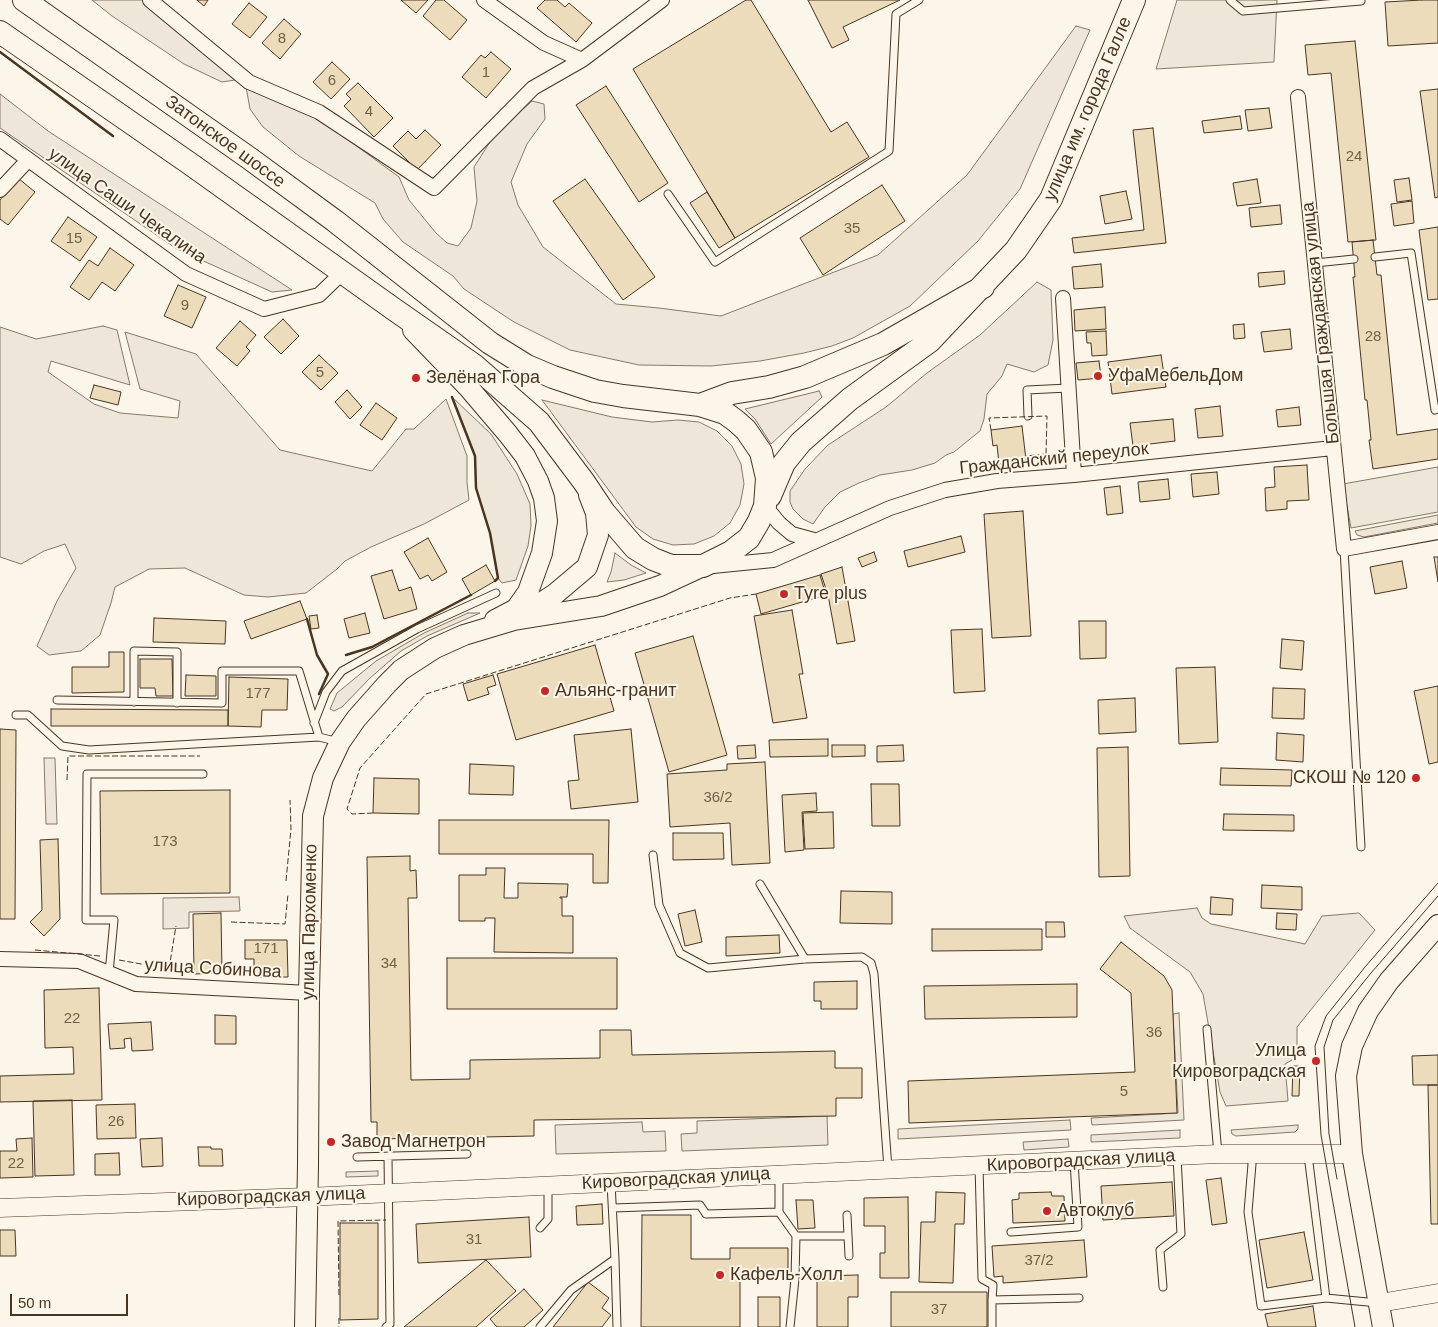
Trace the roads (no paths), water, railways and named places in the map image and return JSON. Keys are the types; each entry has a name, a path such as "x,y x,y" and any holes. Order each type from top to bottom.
{"main road":[{"name":"Затонское шоссе","path":"24,0 249,158 422,289"},
{"name":"улица им. города Галле","path":"703,566 731,552 749,538 759,521 784,463 801,442 850,399 930,342 1016,250 1051,199 1134,0"},
{"path":"0,32 474,365 509,394 538,422 584,482 604,512 643,554 671,566 703,566"},
{"name":"улица им. города Галле","path":"422,289 490,343 526,366 595,391 700,405 732,393 769,387 805,377 834,366 883,344 983,287"},
{"path":"394,310 468,387 508,434 525,456 544,498 547,521 542,553 528,592 516,609 464,635"},
{"path":"700,405 725,413 736,421 746,430 761,452 767,478 765,506"},
{"name":"улица Пархоменко","path":"514,620 556,594 587,567 598,535 596,513 584,482"},
{"name":"улица Пархоменко","path":"305,1327 308,993 313,816 322,778 340,742 356,719 401,670 435,648 464,635 514,620 601,606 660,586 703,566"},
{"path":"1384,1327 1352,1154 1346,1076 1352,1046 1368,1012 1389,981 1438,925"}],"street":[{"path":"150,0 249,82 319,112 434,188 533,88 582,60 662,0"},
{"path":"484,0 544,44 582,60"},
{"name":"Большая Гражданская улица","path":"1298,96 1344,549"},
{"name":"улица Саши Чекалина","path":"0,139 186,274 264,309 319,295 343,272"},
{"path":"0,190 28,160"},
{"path":"1063,298 1074,475"},
{"name":"Гражданский переулок","path":"703,566 733,565 773,560 814,540 890,508 945,490 997,481 1074,475 1333,448"},
{"path":"765,506 779,523 792,534 814,540"},
{"path":"1344,549 1438,532"},
{"name":"улица Собинова","path":"0,959 79,961 136,984 308,993"},
{"name":"Кировоградская улица","path":"0,1208 307,1197 1218,1154 1352,1154"},
{"path":"1380,1304 1438,1293"}],"lane":[{"path":"668,194 715,262 889,151 896,14 919,0"},
{"path":"1230,0 1243,11 1361,1"},
{"path":"1375,257 1411,253 1435,410 1438,409"},
{"path":"1315,263 1354,260"},
{"path":"1028,416 1027,390 1068,388"},
{"path":"1344,549 1362,847"},
{"path":"314,724 326,692 342,672 417,630 496,593"},
{"path":"134,702 134,651 177,652 177,703"},
{"path":"57,700 222,704 222,671 299,671 318,737"},
{"path":"16,715 28,715 62,746 89,750 318,737 340,742"},
{"path":"108,973 114,920 86,920 87,774 203,774"},
{"path":"653,855 659,905 680,953 708,968 805,959 862,957 871,963 874,974 888,1170"},
{"path":"760,884 805,959"},
{"path":"1207,1029 1218,1154"},
{"path":"357,1157 467,1154"},
{"path":"1308,1154 1326,1298"},
{"path":"1251,1155 1248,1212 1262,1306 1326,1298 1380,1304"},
{"path":"386,1327 390,1324 388,1156"},
{"path":"1163,1287 1160,1250 1181,1234 1177,1156"},
{"path":"1011,1232 1078,1227 1074,1161"},
{"path":"979,1165 982,1279 993,1285 992,1327"},
{"path":"779,1174 779,1212 796,1236 795,1279 790,1327"},
{"path":"611,1182 617,1327"},
{"path":"540,1228 548,1219 548,1185"},
{"path":"612,1208 700,1205 706,1214 779,1212"},
{"path":"847,1215 849,1256"},
{"path":"796,1236 848,1236"},
{"path":"540,1327 571,1290 615,1259"},
{"path":"992,1300 1079,1298"}],"tram line":[{"path":"1355,1327 1321,1135 1315,1046 1326,1016 1365,967 1438,883"},
{"path":"1337,1179 1329,1134 1324,1047 1333,1020 1438,896"}],"place":[{"name":"УфаМебельДом","path":"1098,376"},
{"name":"Зелёная Гора","path":"416,378"},
{"name":"Tyre plus","path":"784,594"},
{"name":"Альянс-гранит","path":"545,691"},
{"name":"СКОШ № 120","path":"1416,778"},
{"name":"Улица Кировоградская","path":"1316,1061"},
{"name":"Завод Магнетрон","path":"331,1142"},
{"name":"Автоклуб","path":"1047,1211"},
{"name":"Кафель-Холл","path":"720,1275"}]}
